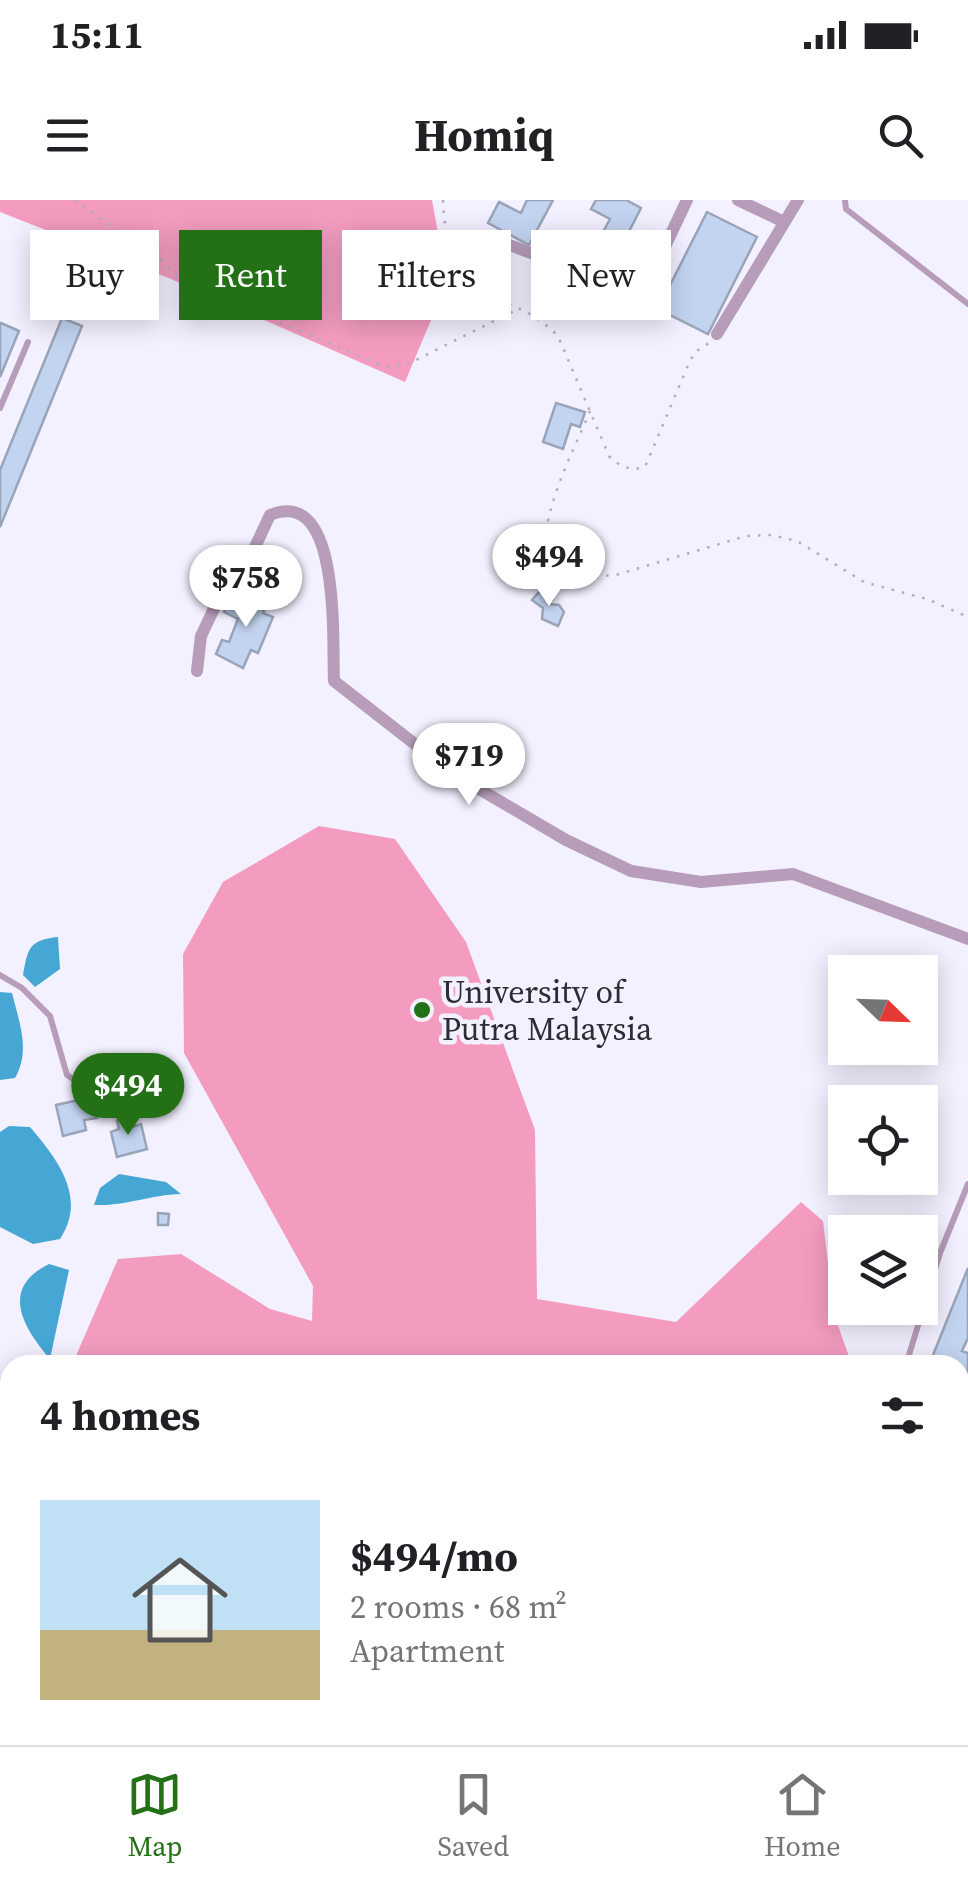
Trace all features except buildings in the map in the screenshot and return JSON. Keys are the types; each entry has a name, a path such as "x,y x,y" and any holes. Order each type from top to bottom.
{"street":[{"path":"511,245 637,293 644,289 687,200"},
{"path":"738,200 782,221"},
{"path":"717,334 798,200"},
{"path":"197,670 201,636 219,598 239,581 270,516 287,508 314,524 329,566 334,681 452,773 566,840 630,871 702,882 794,874 968,938"}],"lane":[{"path":"845,200 846,209 968,304"},
{"path":"0,408 28,342"},
{"path":"0,974 22,988 50,1016 67,1075 122,1111"},
{"path":"909,1355 940,1253 968,1184"}],"path":[{"path":"74,200 158,258 185,282 386,367 408,364 515,310"},
{"path":"442,200 456,276 479,296 544,322 558,336 609,456 634,470 645,467 695,352 717,334"},
{"path":"590,410 550,518 544,560 548,574 557,579 616,575 663,565 746,536 771,535 797,541 864,582 968,616"}],"shaded area":[{"path":"0,200 432,200 437,230 342,230 342,320 431,320 405,382 264,320 322,320 322,230 179,230 179,283 159,274 159,230 46,230 0,212"},
{"path":"319,826 395,839 466,942 535,1130 537,1299 676,1322 801,1202 823,1221 828,1325 838,1325 848,1355 76,1355 118,1259 181,1254 270,1309 312,1321 313,1286 184,1053 183,954 223,882"}],"water":[{"path":"58,937 60,969 35,987 23,975 29,952 41,940"},
{"path":"0,992 12,993 23,1046 15,1078 0,1080"},
{"path":"9,1126 30,1127 66,1180 71,1209 60,1239 33,1244 0,1227 0,1132"},
{"path":"119,1174 166,1182 181,1194 94,1205 100,1188"},
{"path":"49,1264 69,1270 51,1355 31,1334 21,1308 20,1296 34,1274"}],"place":[{"name":"University of Putra Malaysia","path":"422,1010"}]}
